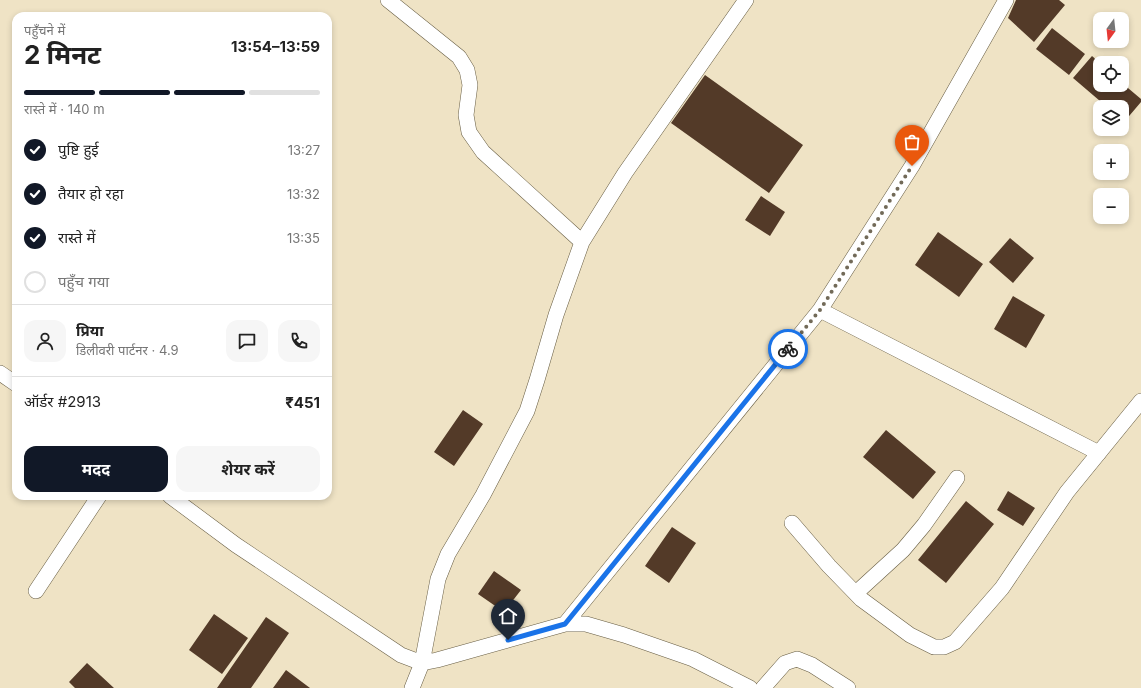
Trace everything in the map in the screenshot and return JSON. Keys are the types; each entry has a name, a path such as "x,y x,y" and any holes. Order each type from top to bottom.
{"street":[{"path":"388,0 459,57 467,70 470,85 466,115 469,132 483,152 582,242"},
{"path":"412,688 422,663 438,579 448,554 483,495 526,411 537,380 556,315 582,242 624,173 746,0"},
{"path":"565,624 820,310 912,166 1006,0"},
{"path":"820,310 1099,453"},
{"path":"0,373 12,381"},
{"path":"792,523 829,566 861,599 910,634 934,646 944,647 955,642 1002,588 1067,492 1141,401"},
{"path":"856,593 903,550 924,525 957,478"},
{"path":"36,591 96,500"},
{"path":"175,500 236,545 401,655 422,663 565,624 586,624 624,635 693,659 750,688"},
{"path":"763,688 785,663 797,659 812,665 848,688"}],"building":[{"path":"1016,0 1059,0 1065,5 1034,42 1008,18"},
{"path":"1052,28 1085,54 1069,75 1036,49"},
{"path":"1092,56 1093,92 1129,92 1129,89 1141,99 1141,102 1129,116 1129,100 1099,100 1073,78"},
{"path":"705,75 803,145 769,193 671,123"},
{"path":"761,196 785,212 770,236 745,220"},
{"path":"938,232 983,264 959,297 915,265"},
{"path":"1010,238 1034,258 1013,283 989,262"},
{"path":"1013,296 1045,315 1026,348 994,329"},
{"path":"463,410 483,424 454,466 434,452"},
{"path":"886,430 936,472 913,499 863,457"},
{"path":"1008,491 1035,508 1023,526 997,510"},
{"path":"966,501 994,524 946,583 918,560"},
{"path":"672,527 696,543 669,583 645,566"},
{"path":"494,571 521,590 504,612 478,594"},
{"path":"214,614 248,638 222,674 189,650"},
{"path":"266,617 289,633 251,688 217,688"},
{"path":"87,663 114,688 75,688 69,682"},
{"path":"286,670 310,688 273,688"}],"way so far":[{"path":"788,349 820,310 912,166"}],"route":[{"path":"508,640 565,624 788,349"}]}
